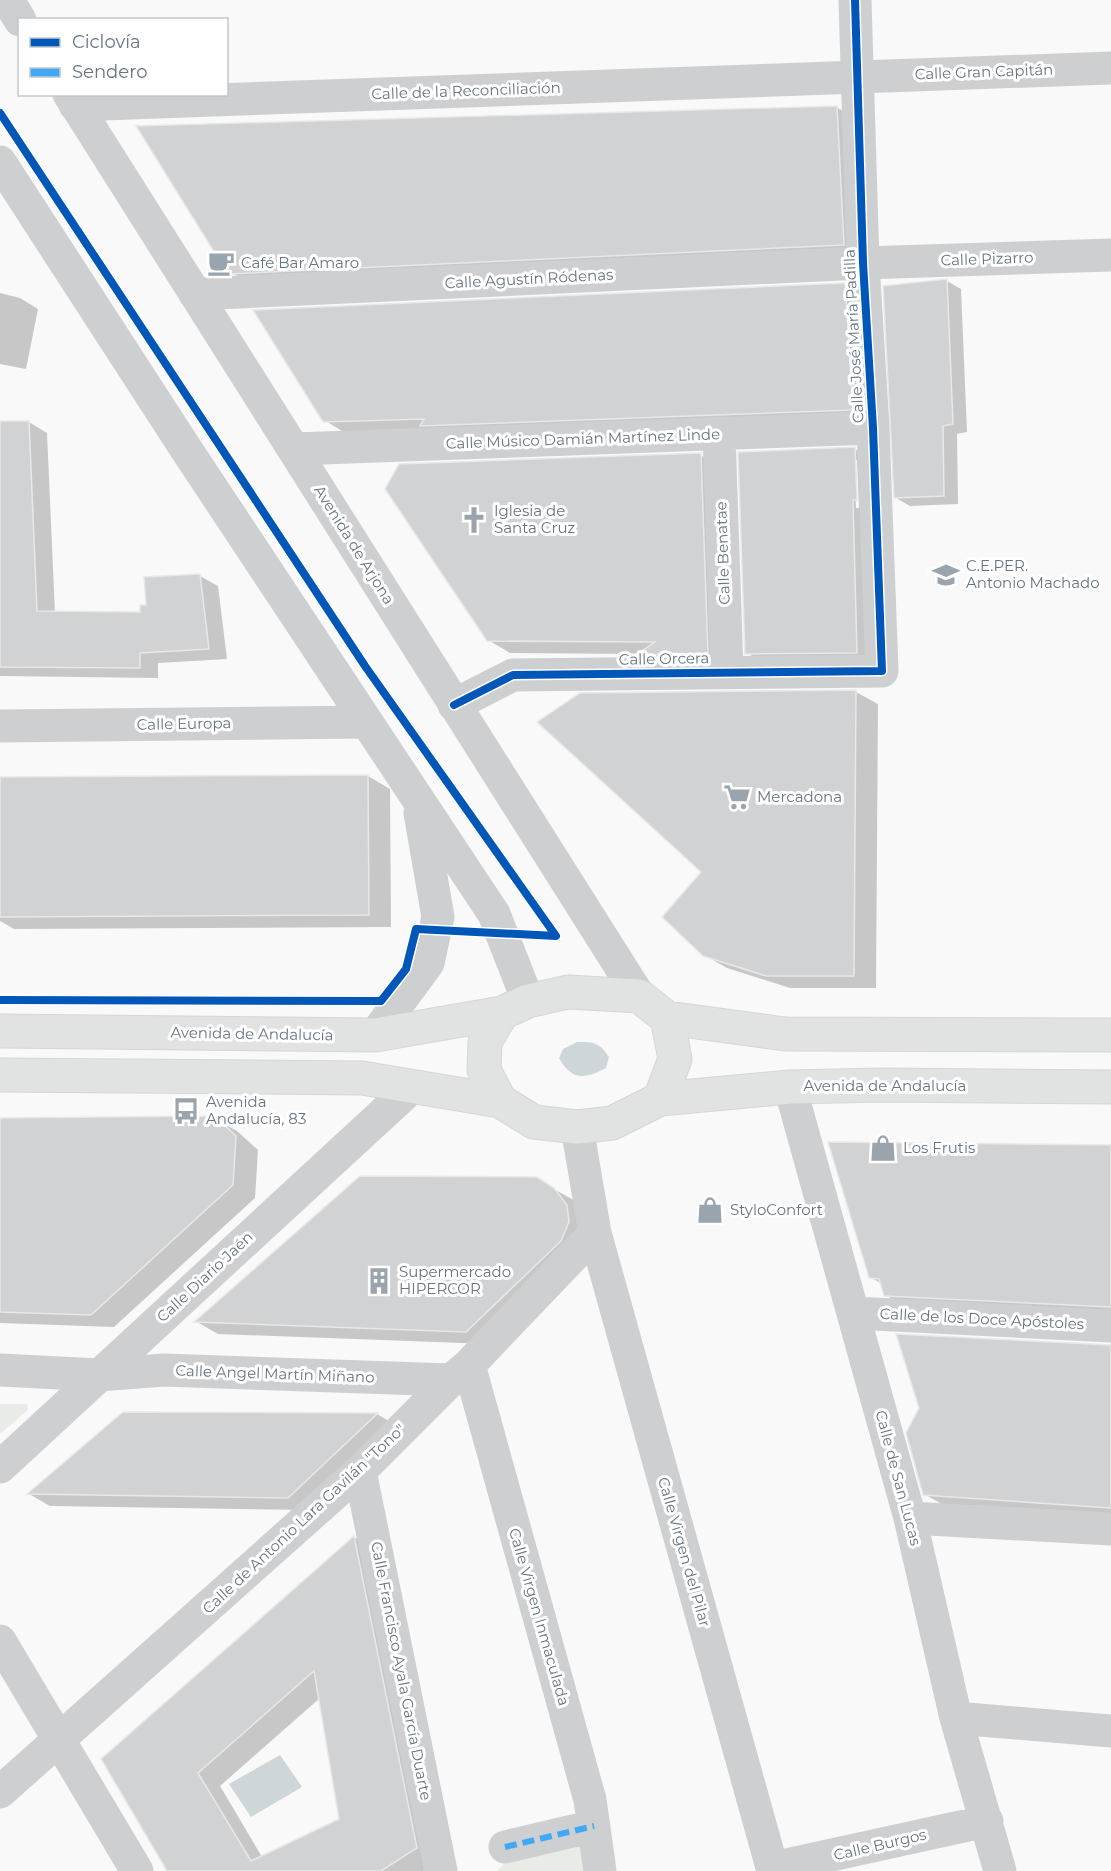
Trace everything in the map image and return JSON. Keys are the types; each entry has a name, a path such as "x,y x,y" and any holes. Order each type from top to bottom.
{"main road":[{"path":"500,1101 484,1070 485,1042 515,1007 568,992 639,996 667,1018 785,1034 1111,1035"},
{"name":"Avenida de Andalucía","path":"0,1031 375,1035 515,1007"},
{"path":"0,1075 362,1078 500,1101 534,1122 577,1127 612,1123 660,1099 675,1059 667,1018"},
{"name":"Avenida de Andalucía","path":"660,1099 790,1087 883,1085 1111,1088"}],"street":[{"path":"8,0 20,18"},
{"name":"Calle José María Padilla","path":"855,0 863,263 873,428 882,671"},
{"name":"Calle Gran Capitán","path":"857,76 1111,68"},
{"name":"Calle de la Reconciliación","path":"228,95 857,76"},
{"name":"Calle de la Reconciliación","path":"72,100 203,96"},
{"name":"Avenida de Arjona","path":"72,100 639,996"},
{"path":"0,162 418,802 494,914 515,1007"},
{"name":"Calle Pizarro","path":"863,263 1111,255"},
{"name":"Calle Agustín Ródenas","path":"195,294 863,263"},
{"name":"Calle Músico Damián Martínez Linde","path":"294,449 873,428"},
{"name":"Calle Benatae","path":"718,434 727,671"},
{"name":"Calle Orcera","path":"454,705 513,675 882,671"},
{"name":"Calle Europa","path":"0,726 367,722"},
{"path":"375,1035 428,963 438,917 418,802"},
{"name":"Calle Diario Jaén","path":"0,1467 412,1087"},
{"name":"Calle de San Lucas","path":"790,1087 910,1518 956,1718 1000,1871"},
{"name":"Calle Virgen del Pilar","path":"577,1127 595,1233 773,1870"},
{"name":"Calle de Antonio Lara Gavilán \"Tono\"","path":"0,1792 360,1471 595,1233"},
{"name":"Calle de los Doce Apóstoles","path":"854,1313 1111,1326"},
{"name":"Calle Angel Martín Miñano","path":"0,1370 99,1375 164,1370 460,1372"},
{"name":"Calle Virgen Inmaculada","path":"460,1372 590,1800 600,1871"},
{"name":"Calle Francisco Ayala García Duarte","path":"360,1471 436,1868"},
{"path":"910,1518 1111,1529"},
{"path":"0,1641 138,1871"},
{"path":"956,1718 1111,1731"},
{"name":"Calle Burgos","path":"773,1870 987,1821"},
{"path":"505,1847 594,1826"}],"shaded area":[{"path":"577,1042 592,1043 602,1048 609,1057 606,1068 585,1076 569,1071 559,1058 563,1049"},
{"path":"0,1404 27,1404 28,1410 0,1434"},
{"path":"280,1755 302,1787 251,1817 229,1784"},
{"path":"582,1844 586,1871 497,1871 510,1858"}],"building":[{"path":"837,106 844,245 230,274 136,126"},
{"path":"947,279 953,424 943,426 944,496 894,498 883,286"},
{"path":"845,283 853,410 420,426 424,419 323,422 253,310"},
{"path":"0,421 29,421 37,611 140,612 140,605 146,605 144,577 200,574 209,649 140,653 140,668 0,667"},
{"path":"855,447 857,500 853,500 857,653 745,654 738,452"},
{"path":"701,453 708,654 636,655 655,642 487,641 385,489 399,464"},
{"name":"Mercadona","path":"856,690 854,976 766,976 703,956 662,917 701,872 537,722 580,693"},
{"path":"368,775 369,915 0,917 0,777"},
{"path":"215,1116 236,1136 233,1185 91,1315 0,1312 0,1118"},
{"path":"828,1142 1111,1145 1111,1307 884,1296 879,1279 869,1278"},
{"name":"Supermercado HIPERCOR","path":"360,1176 537,1177 554,1188 567,1205 569,1222 561,1241 466,1332 194,1322"},
{"path":"896,1334 1111,1345 1111,1508 923,1495 906,1433 919,1408"},
{"path":"123,1412 378,1413 288,1498 27,1494"},
{"path":"354,1536 417,1848 381,1871 167,1871 101,1759","holes":["314,1671 339,1819 251,1861 198,1773"]}],"marked path":[{"path":"505,1847 594,1826"}],"cycle path":[{"path":"454,705 513,675 882,671 873,428 863,263 855,0"},
{"path":"0,113 365,666 556,936 416,929 406,969 381,1001 0,1000"}],"place":[{"name":"Café Bar Amaro","path":"221,263"},
{"name":"Iglesia de Santa Cruz","path":"474,520"},
{"name":"C.E.PER. Antonio Machado","path":"946,575"},
{"name":"Mercadona","path":"737,797"},
{"name":"Avenida Andalucía, 83","path":"186,1111"},
{"name":"Los Frutis","path":"883,1148"},
{"name":"StyloConfort","path":"710,1210"},
{"name":"Supermercado HIPERCOR","path":"379,1281"}]}
